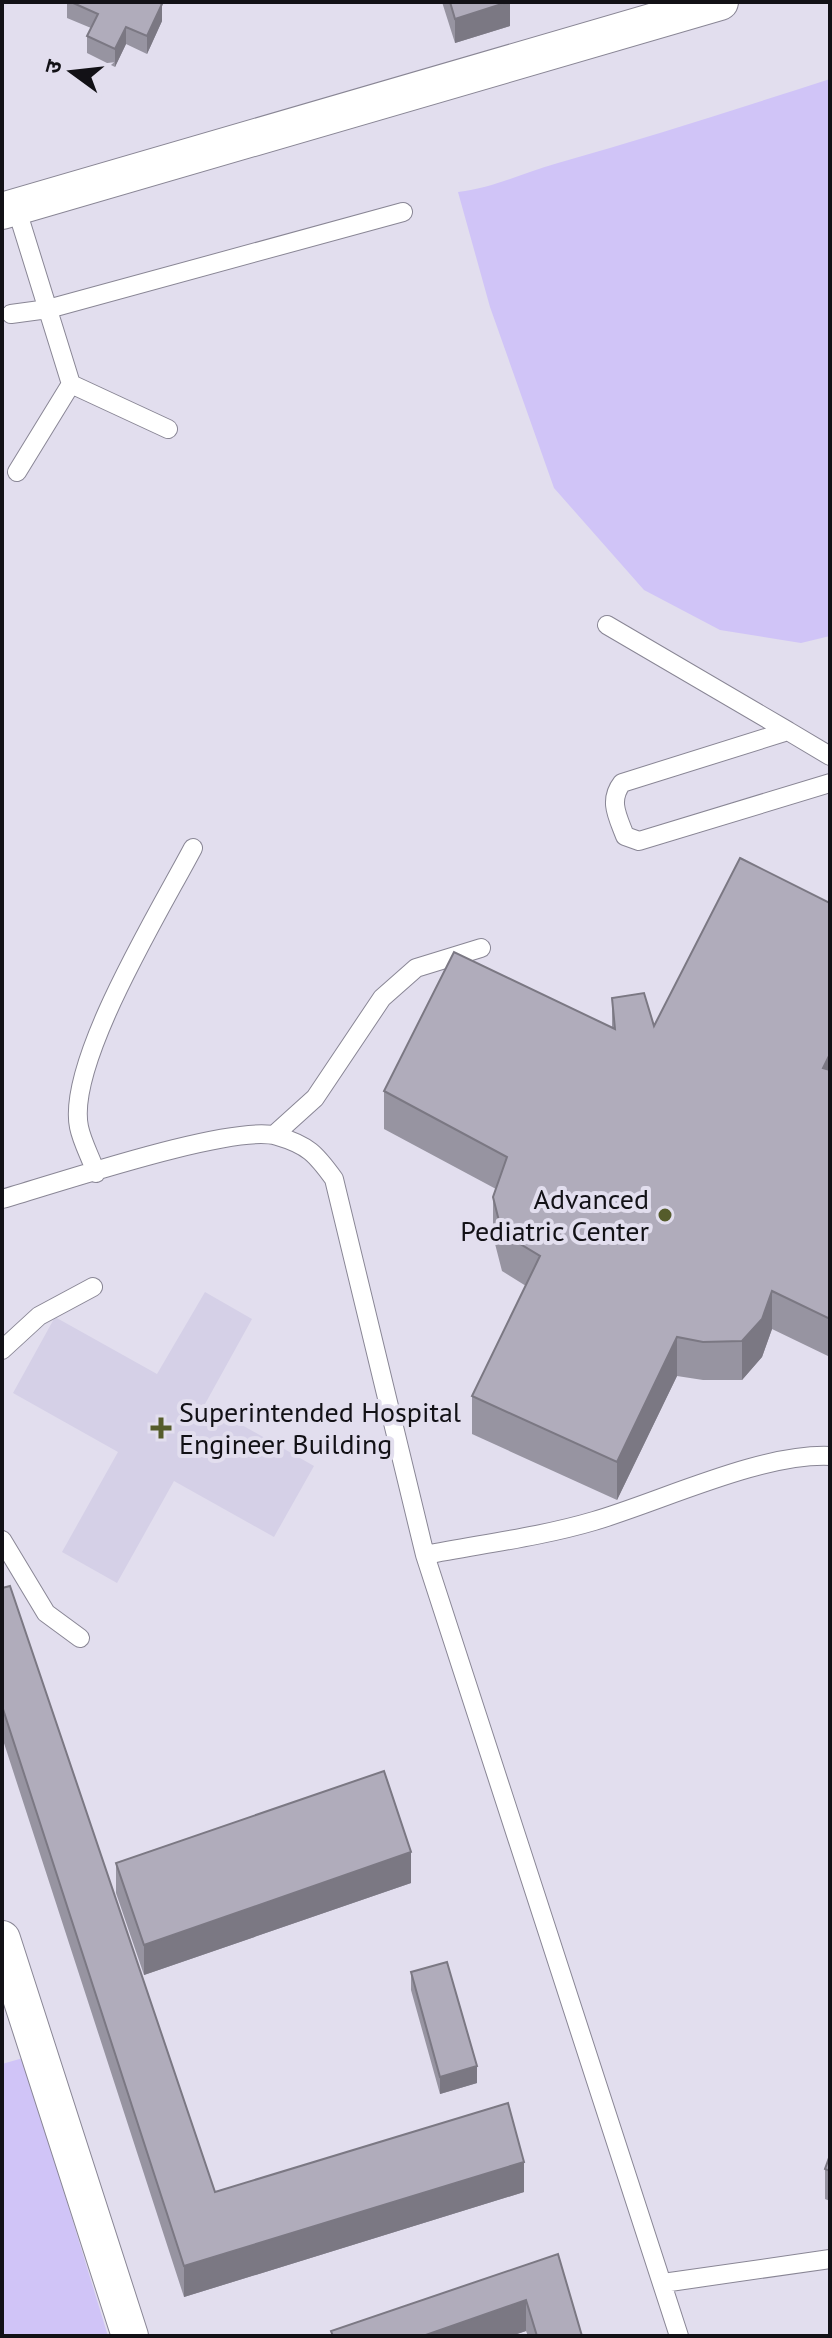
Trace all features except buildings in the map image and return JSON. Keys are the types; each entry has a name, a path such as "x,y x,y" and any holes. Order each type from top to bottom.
{"street":[{"path":"9,209 720,2"},
{"path":"2,1939 17,2040 130,2336"}],"lane":[{"path":"9,209 48,309 71,384 168,429"},
{"path":"11,314 48,309 403,212"},
{"path":"17,472 71,384"},
{"path":"607,625 830,756"},
{"path":"788,731 622,783 615,792 614,805 625,836 639,841 830,783"},
{"path":"96,1173 79,1126 81,1077 98,1032 193,848"},
{"path":"274,1135 315,1098 382,998 416,968 481,948"},
{"path":"2,1199 228,1136 274,1135 312,1150 334,1179 425,1555 679,2336"},
{"path":"2,1350 39,1316 93,1287"},
{"path":"425,1555 590,1522 744,1469 830,1456"},
{"path":"2,1540 46,1613 80,1638"},
{"path":"663,2283 830,2259"}],"shaded area":[{"path":"830,79 830,636 801,643 720,630 644,590 554,488 490,307 458,192 497,183"},
{"name":"Superintended Hospital Engineer Building","path":"205,1292 252,1319 205,1404 314,1466 274,1537 174,1481 117,1583 62,1552 118,1452 13,1393 55,1317 157,1374"},
{"path":"23,2058 108,2336 2,2336 2,2064"}],"place":[{"name":"Advanced Pediatric Center","path":"665,1215"},
{"name":"Superintended Hospital Engineer Building","path":"161,1428"}]}
